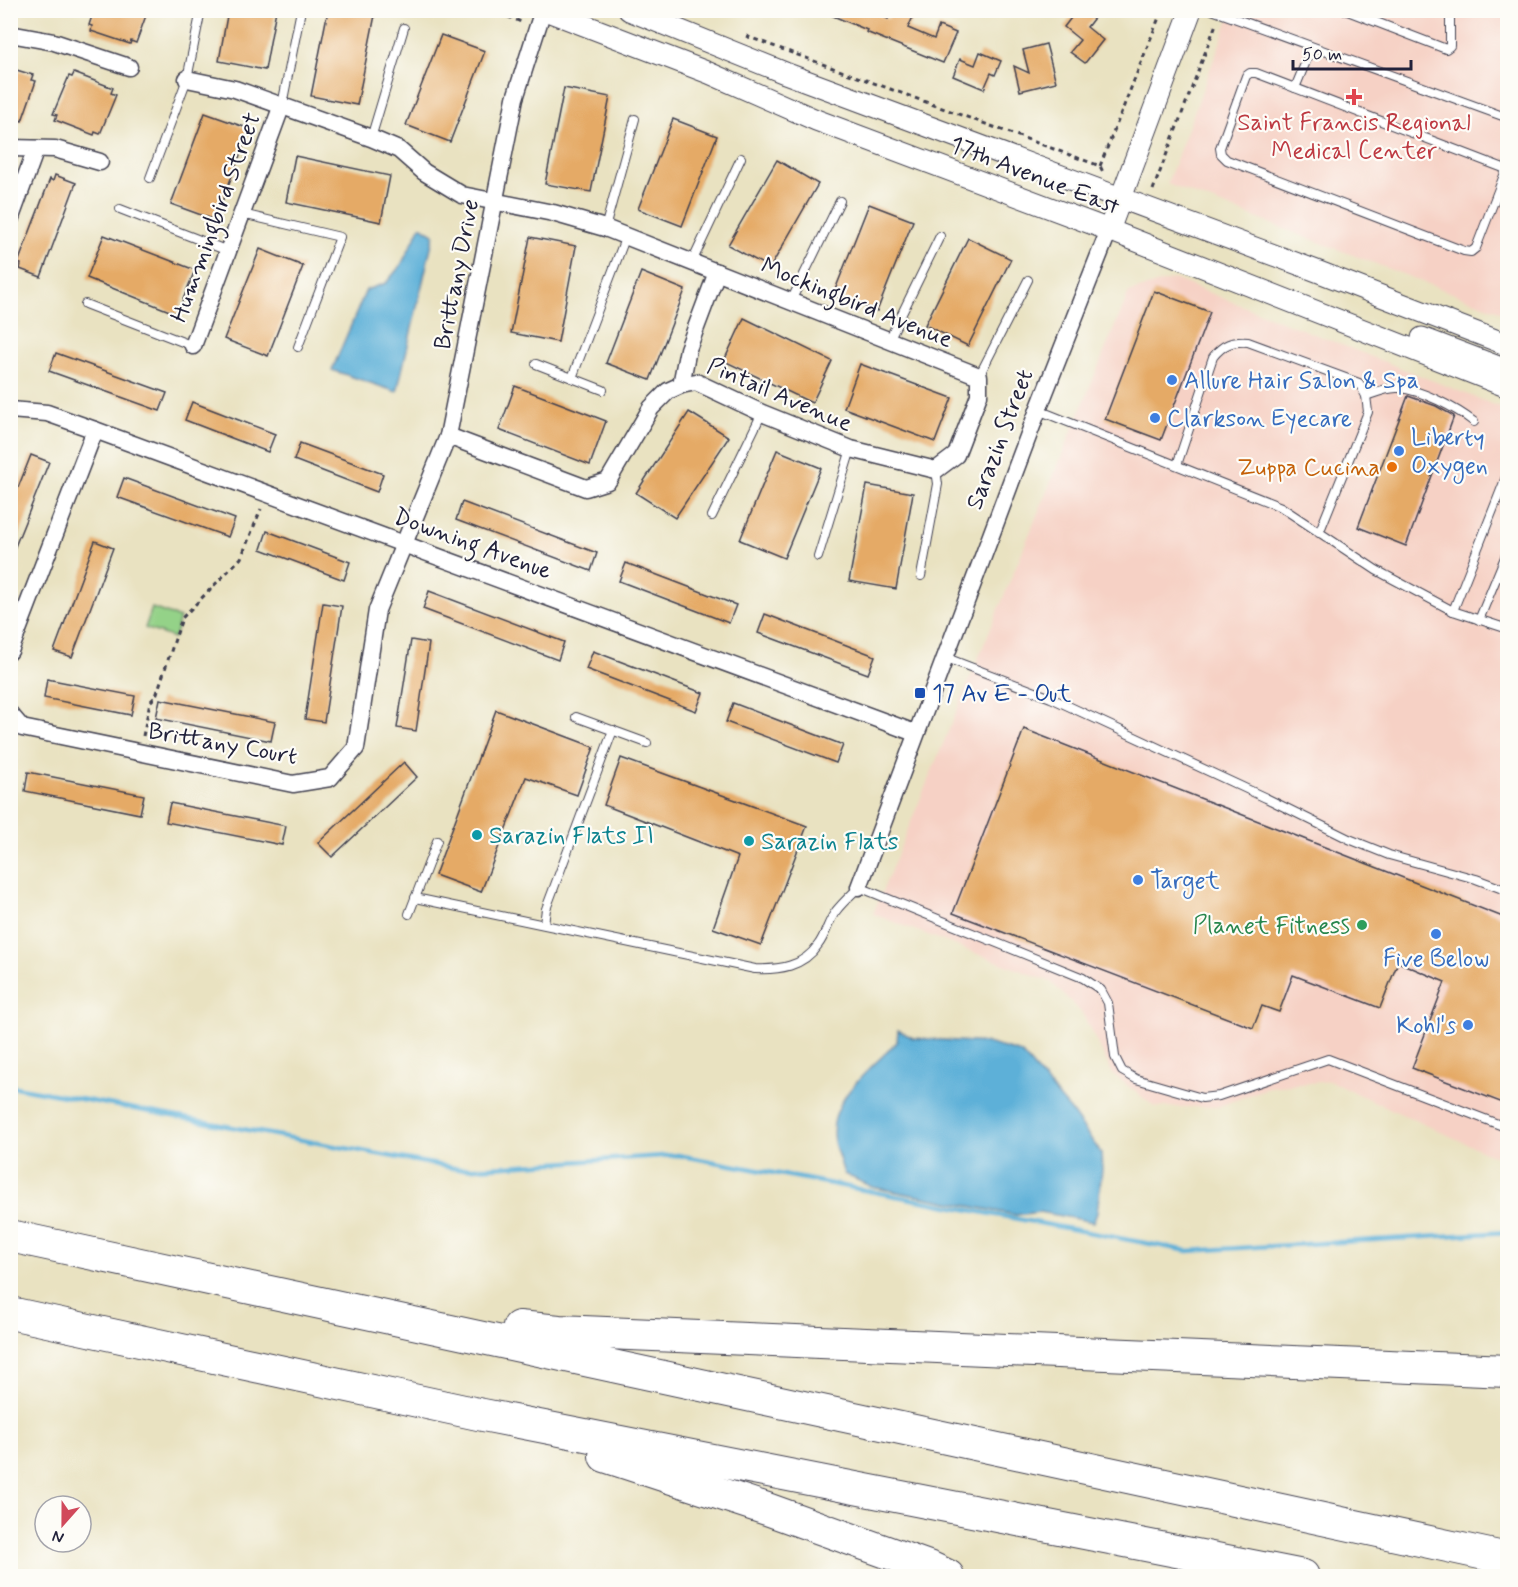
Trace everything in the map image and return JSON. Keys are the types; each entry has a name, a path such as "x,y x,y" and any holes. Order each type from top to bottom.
{"highway":[{"path":"10,1236 1508,1558"},
{"path":"156,1266 404,1313 558,1331 1508,1371"},
{"path":"10,1313 478,1414 1303,1576"},
{"path":"478,1414 767,1509 948,1576"}],"street":[{"name":"Brittany Drive","path":"403,543 448,436 515,98 544,10"},
{"name":"17th Avenue East","path":"544,10 709,73 816,120 1109,230 1508,387"},
{"name":"17th Avenue East","path":"629,10 785,73 1498,339"},
{"name":"Sarazin Street","path":"859,887 915,733 1109,230 1191,10"},
{"path":"10,34 54,42 129,67"},
{"name":"Mockingbird Avenue","path":"187,79 235,89 371,138 399,150 424,172 462,195 553,213 605,228 979,376"},
{"name":"Hummingbird Street","path":"193,346 282,105"},
{"path":"10,148 69,151 100,162"},
{"path":"10,220 36,149"},
{"path":"681,385 688,349 717,272"},
{"path":"1328,317 1397,329 1501,368 1508,364"},
{"path":"936,470 956,455 979,395 979,376"},
{"name":"Pintail Avenue","path":"448,436 586,488 608,481 651,408 668,391 696,382 762,413 851,449 936,470"},
{"name":"Downing Avenue","path":"10,410 47,413 95,430 915,733"},
{"path":"10,651 95,430"},
{"name":"Brittany Court","path":"10,714 22,728 293,784 330,778 356,748 377,610 403,543"}],"lane":[{"path":"150,178 187,79 201,10"},
{"path":"282,105 301,10"},
{"path":"1345,10 1446,49 1450,46 1450,10"},
{"path":"1216,12 1508,118"},
{"path":"371,138 404,28"},
{"path":"1295,88 1312,47"},
{"path":"1256,73 1507,167 1476,248 1471,252 1227,160 1221,154 1220,148 1246,76 1256,73"},
{"path":"605,228 635,119"},
{"path":"692,261 741,158"},
{"path":"791,301 840,201"},
{"path":"120,209 228,251"},
{"path":"242,213 340,237 298,346"},
{"path":"572,378 626,236"},
{"path":"889,340 940,236"},
{"path":"979,376 1028,280"},
{"path":"85,304 193,346"},
{"path":"1177,465 1213,357 1221,347 1235,341 1248,342 1359,383 1366,396 1368,412 1319,533"},
{"path":"536,364 603,390"},
{"path":"1366,396 1388,389 1413,391 1460,411 1474,422"},
{"path":"1038,410 1281,507 1376,570 1453,610 1508,629"},
{"path":"712,516 762,413"},
{"path":"818,556 851,449"},
{"path":"921,576 938,484 936,470"},
{"path":"1453,610 1508,472"},
{"path":"1479,620 1508,550"},
{"path":"944,657 1051,698 1266,798 1348,839 1389,855 1476,879 1508,891"},
{"path":"576,717 647,742"},
{"path":"544,924 546,909 613,730"},
{"path":"409,914 437,842"},
{"path":"416,898 755,969 776,970 792,966 807,957 818,945 834,913 859,887 1083,978 1101,990 1108,1003 1115,1058 1122,1071 1136,1079 1202,1098 1219,1096 1328,1059 1508,1128"}],"path":[{"path":"1100,166 1162,10"},
{"path":"1153,190 1216,12"},
{"path":"744,35 1100,166 1105,174"},
{"path":"139,752 150,702 156,696 182,618 241,558 267,493"}],"shaded area":[{"name":"Saint Francis Regional Medical Center","path":"1232,11 1507,11 1507,314 1167,184"},
{"path":"1174,279 1507,410 1507,1162 1329,1081 1270,1087 1217,1107 1155,1107 1113,1074 1082,1013 1051,982 873,914 1129,292"}],"green space":[{"path":"152,608 180,618 174,638 145,628"}],"water":[{"path":"421,226 434,234 397,392 332,370 366,290 386,283 401,265"},
{"path":"898,1030 913,1038 987,1043 1021,1053 1071,1111 1101,1153 1102,1169 1097,1213 1093,1222 1040,1212 1016,1215 872,1187 844,1174 834,1142 833,1127 837,1112 853,1086 897,1042"}],"building":[{"path":"94,10 148,10 136,43 131,41 130,44 91,31 92,26 89,25"},
{"path":"228,10 276,10 265,70 219,61"},
{"path":"328,10 376,10 357,105 311,96"},
{"path":"869,10 888,19 892,10 916,10 908,28 934,39 939,26 956,33 943,63 821,11"},
{"path":"1077,10 1100,10 1087,27 1103,40 1085,63 1070,52 1080,40 1064,27"},
{"path":"441,35 485,51 450,142 406,125"},
{"path":"1046,44 1056,82 1020,91 1014,66 1029,73 1023,50"},
{"path":"980,52 1001,61 995,75 991,73 984,89 953,76 960,59 975,65"},
{"path":"10,68 33,75 31,80 36,81 22,121 10,117"},
{"path":"74,73 113,88 111,93 116,95 100,134 95,132 94,135 55,120 57,115 53,114 69,76 72,77"},
{"path":"564,88 610,97 591,192 545,184"},
{"path":"205,113 250,129 215,220 171,204"},
{"path":"673,119 717,136 682,226 638,209"},
{"path":"295,156 390,176 381,222 286,202"},
{"path":"777,160 818,184 770,268 728,245"},
{"path":"55,175 76,183 41,277 20,269 21,264 18,263 50,179 53,181"},
{"path":"869,204 913,221 877,311 833,295"},
{"path":"104,235 195,270 177,314 87,278"},
{"path":"530,237 576,246 558,342 511,333"},
{"path":"968,238 1011,259 968,346 925,325"},
{"path":"260,249 303,266 268,356 224,339"},
{"path":"641,272 685,290 650,380 606,363"},
{"path":"1154,291 1210,312 1161,440 1105,419"},
{"path":"744,318 832,361 812,403 724,361"},
{"path":"56,353 167,393 160,411 49,371"},
{"path":"860,364 952,398 935,442 844,408"},
{"path":"515,386 606,421 590,465 499,430"},
{"path":"1408,396 1436,406 1454,416 1406,546 1358,527"},
{"path":"192,402 275,434 268,452 185,420"},
{"path":"689,412 729,437 675,518 636,493"},
{"path":"300,443 383,474 377,492 294,460"},
{"path":"777,450 821,468 784,558 740,540"},
{"path":"31,455 49,462 10,559 10,508"},
{"path":"124,478 235,519 228,537 117,497"},
{"path":"867,485 913,493 896,589 849,581"},
{"path":"462,502 597,553 591,571 456,520"},
{"path":"267,531 350,562 344,580 261,549"},
{"path":"95,541 113,548 72,657 54,651"},
{"path":"626,563 736,605 729,623 619,581"},
{"path":"429,591 564,642 558,660 423,609"},
{"path":"323,603 342,606 324,722 305,719"},
{"path":"765,614 875,656 868,674 758,633"},
{"path":"411,640 429,643 416,731 397,728"},
{"path":"593,651 703,693 696,711 586,669"},
{"path":"47,679 135,696 131,715 44,698"},
{"path":"160,699 275,722 271,741 156,718"},
{"path":"733,703 843,745 836,763 726,722"},
{"name":"Sarazin Flats II","path":"496,710 594,747 577,795 526,777 481,892 435,875"},
{"name":"Target","path":"1024,729 1508,919 1508,1105 1412,1068 1445,982 1398,962 1380,1008 1293,975 1279,1012 1262,1006 1253,1028 953,913"},
{"name":"Sarazin Flats","path":"621,758 807,826 761,945 713,928 738,857 604,805"},
{"path":"404,762 417,777 332,857 318,843"},
{"path":"28,772 144,795 140,814 25,791"},
{"path":"170,803 286,826 282,845 166,822"}],"waterway":[{"path":"10,1086 459,1169 678,1155 1188,1251 1508,1232"}],"place":[{"name":"Saint Francis Regional Medical Center","path":"1354,97"},
{"name":"Allure Hair Salon & Spa","path":"1172,380"},
{"name":"Clarkson Eyecare","path":"1155,418"},
{"name":"Liberty Oxygen","path":"1399,451"},
{"name":"Zuppa Cucina","path":"1392,467"},
{"name":"17 Av E - Out","path":"920,693"},
{"name":"Sarazin Flats II","path":"477,835"},
{"name":"Sarazin Flats","path":"749,841"},
{"name":"Target","path":"1138,880"},
{"name":"Planet Fitness","path":"1362,925"},
{"name":"Five Below","path":"1436,934"},
{"name":"Kohl's","path":"1468,1025"}]}
